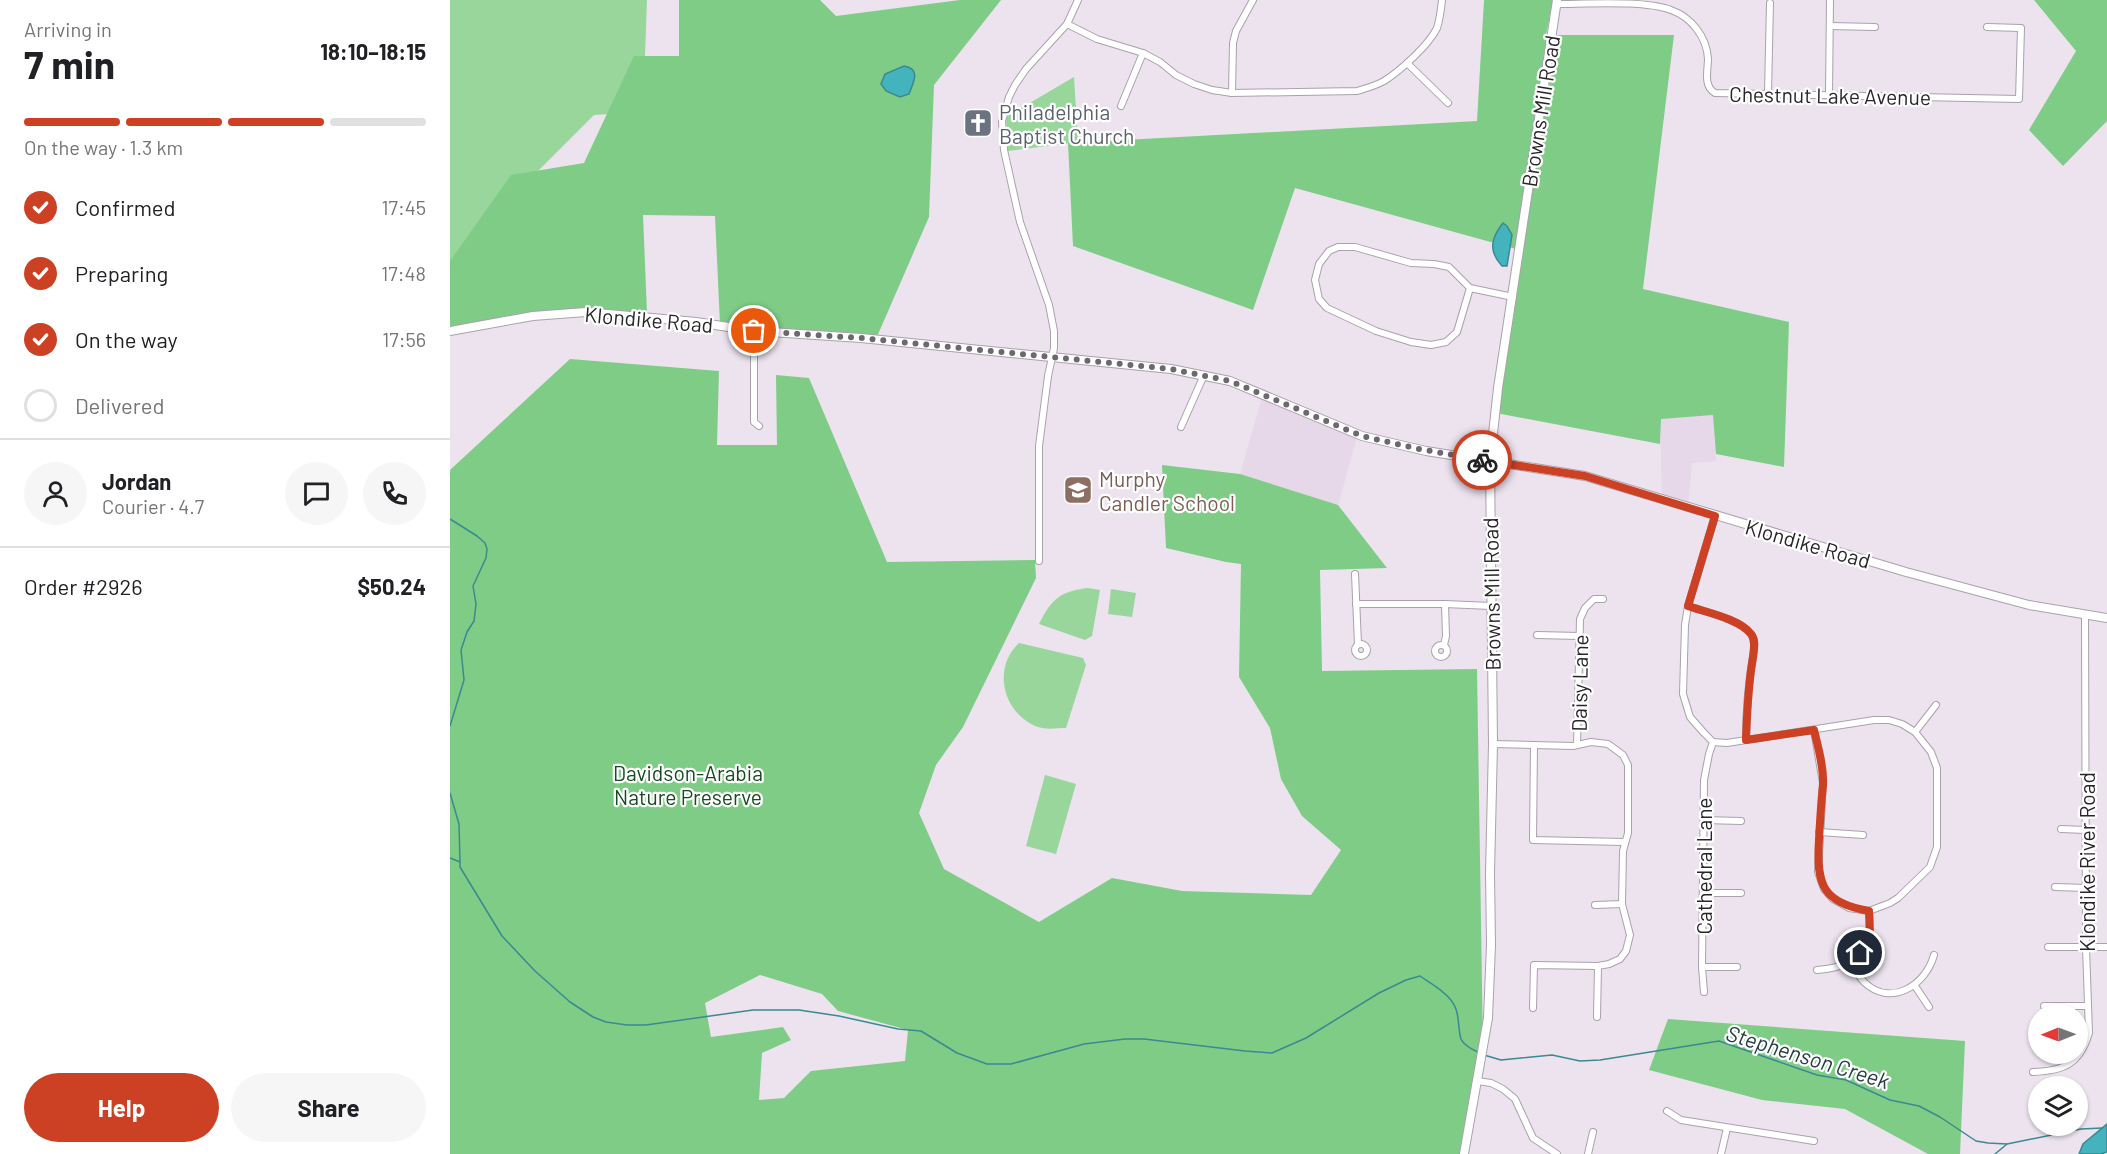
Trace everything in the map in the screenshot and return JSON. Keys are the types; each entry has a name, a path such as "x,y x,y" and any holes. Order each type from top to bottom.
{"main road":[{"name":"Browns Mill Road","path":"1464,1154 1488,1018 1491,945 1493,744 1490,461 1497,396 1556,2"},
{"name":"Klondike Road","path":"450,331 533,316 586,312 696,322 754,331 861,338 1171,369 1230,381 1362,436 1419,449 1585,476 1715,516 2029,605 2107,618"}],"street":[{"path":"1039,561 1039,446 1054,348 1054,331 1049,304 1020,222 1004,150 1002,121 1015,85 1026,69 1066,24 1078,0"},
{"path":"1232,93 1233,43 1236,31 1252,0"},
{"path":"1066,24 1097,39 1143,53 1160,62 1176,75 1212,90 1232,93 1357,91 1385,81 1407,63 1430,39 1436,28 1442,0"},
{"path":"1829,94 1830,0"},
{"name":"Chestnut Lake Avenue","path":"1556,2 1656,3 1680,14 1701,35 1707,54 1707,83 1715,93 1768,92 2019,99 2021,28 1987,27"},
{"path":"1768,92 1770,3"},
{"path":"1830,26 1875,27"},
{"path":"1121,106 1143,53"},
{"path":"1407,63 1448,103"},
{"path":"1470,288 1461,325 1447,344 1431,345 1396,338 1376,331 1327,308 1317,294 1316,280 1319,264 1329,251 1338,247 1355,247 1411,263 1449,267 1470,288 1513,297"},
{"path":"754,331 754,422 759,426"},
{"path":"1181,427 1204,375"},
{"path":"1715,516 1688,606 1685,624 1683,694 1690,717 1713,742 1727,743 1858,722 1889,720 1902,724 1915,732 1931,752 1937,768 1936,847 1930,867 1898,898 1869,911 1849,908 1833,899 1824,889 1818,866 1823,783 1814,730"},
{"path":"1355,574 1358,644"},
{"name":"Daisy Lane","path":"1577,744 1580,619 1585,608 1594,599 1604,599"},
{"path":"1356,604 1491,606"},
{"path":"1443,645 1446,636 1445,604"},
{"path":"1688,606 1743,627 1752,635 1754,646 1746,701 1746,740"},
{"name":"Klondike River Road","path":"2085,615 2087,1004"},
{"path":"1537,635 1580,636"},
{"path":"1915,732 1936,705"},
{"path":"1493,744 1534,745 1591,742 1608,744 1618,750 1628,765 1628,833 1624,842 1622,904 1629,935 1626,951 1620,959 1598,966 1534,965 1533,1008"},
{"name":"Cathedral Lane","path":"1704,992 1702,967 1704,774 1713,742"},
{"path":"1534,745 1533,840 1624,842"},
{"path":"1704,820 1741,821"},
{"path":"2061,829 2086,830"},
{"path":"1819,832 1863,835"},
{"path":"2055,887 2086,888"},
{"path":"1703,893 1742,893"},
{"path":"1595,905 1622,904"},
{"path":"1817,970 1838,968 1852,961 1860,953 1870,936 1869,911"},
{"path":"2048,946 2107,947"},
{"path":"1852,961 1865,983 1876,990 1901,992 1915,986 1926,976 1934,955"},
{"path":"1620,959 1625,965"},
{"path":"1597,1017 1598,966"},
{"path":"1702,967 1737,967"},
{"path":"1915,986 1929,1007"},
{"name":"Klondike River Road","path":"2088,1020 2088,1036"},
{"name":"Klondike River Road","path":"2034,1072 2061,1069 2068,1064"},
{"path":"1477,1081 1491,1083 1515,1099 1533,1138 1544,1151 1557,1154"},
{"path":"1667,1111 1681,1120 1814,1141"},
{"path":"1721,1154 1727,1128"},
{"path":"1588,1154 1593,1132"}],"shaded area":[{"path":"1263,394 1357,437 1338,505 1240,474"},
{"path":"1713,415 1716,461 1692,463 1688,506 1662,500 1660,419"}],"green space":[{"path":"450,0 647,0 643,112 594,115 491,218 450,325"},
{"path":"679,0 820,0 836,16 960,0 1001,0 934,85 929,217 876,339 720,324 715,216 643,215 647,313 539,315 450,331 450,261 511,175 584,163 634,56 679,56"},
{"path":"1484,0 1553,0 1546,35 1674,35 1643,289 1789,322 1784,467 1716,454 1713,415 1661,419 1660,444 1491,412 1516,249 1295,188 1253,310 1073,246 1068,143 1477,121"},
{"path":"2034,0 2107,0 2107,121 2063,166 2029,130 2076,51"},
{"path":"1074,77 1078,142 1008,151 1006,117"},
{"name":"Davidson-Arabia Nature Preserve","path":"570,359 719,371 717,445 777,445 776,375 809,378 887,562 1035,560 1036,578 963,727 936,765 919,813 944,869 1039,922 1112,878 1182,891 1311,895 1341,850 1302,816 1281,779 1270,728 1239,677 1241,564 1166,548 1162,465 1240,474 1338,505 1387,568 1320,570 1322,671 1477,669 1483,1047 1463,1154 450,1154 450,470","holes":["760,975 822,994 838,1011 908,1030 905,1061 811,1071 784,1098 759,1100 762,1053 791,1040 783,1027 711,1037 705,1003"]},
{"path":"1088,588 1100,590 1092,636 1085,640 1039,624 1048,608 1058,598 1071,591"},
{"path":"1111,589 1136,593 1132,617 1108,614"},
{"path":"1019,643 1083,658 1086,665 1066,728 1038,727 1026,721 1010,702 1005,690 1005,665"},
{"path":"1045,775 1076,784 1056,854 1026,846"},
{"path":"1668,1019 1965,1041 1960,1154 1928,1154 1845,1109 1762,1100 1649,1070"}],"water":[{"path":"904,66 913,70 915,76 909,94 900,97 886,91 881,84 885,74"},
{"path":"1503,223 1512,235 1507,266 1502,266 1493,250 1494,239"},
{"path":"2107,1124 2107,1152 2079,1154 2083,1144"}],"waterway":[{"path":"450,519 477,536 485,543 487,549 486,558 473,586 476,604 474,621 467,632 461,650 464,680 450,726"},
{"path":"450,793 459,824 460,862"},
{"name":"Stephenson Creek","path":"450,858 460,862 460,867 502,936 535,971 570,1002 593,1017 606,1022 646,1025 753,1010 799,1010 898,1029 921,1031 957,1053 987,1064 1011,1064 1084,1044 1125,1039 1144,1039 1272,1053 1306,1038 1379,993 1420,976 1440,989 1450,999 1457,1014 1462,1041 1466,1046 1480,1053"},
{"name":"Stephenson Creek","path":"1484,1055 1501,1060 1552,1055 1580,1061 1600,1060 1719,1041 1817,1075 1846,1080 1890,1100 1919,1106 1976,1141 2007,1144"},
{"path":"1995,1154 2007,1144 2081,1129 2102,1128"}],"way so far":[{"path":"754,331 904,342 1201,374 1230,381 1362,436 1482,460"}],"place":[{"name":"Philadelphia Baptist Church","path":"978,123"},
{"name":"Murphy Candler School","path":"1078,490"}],"route":[{"path":"1482,460 1585,476 1715,516 1688,606 1743,627 1752,635 1754,646 1746,701 1746,740 1814,730 1823,783 1818,873 1824,889 1833,899 1849,908 1869,911 1870,936 1860,953"}]}
